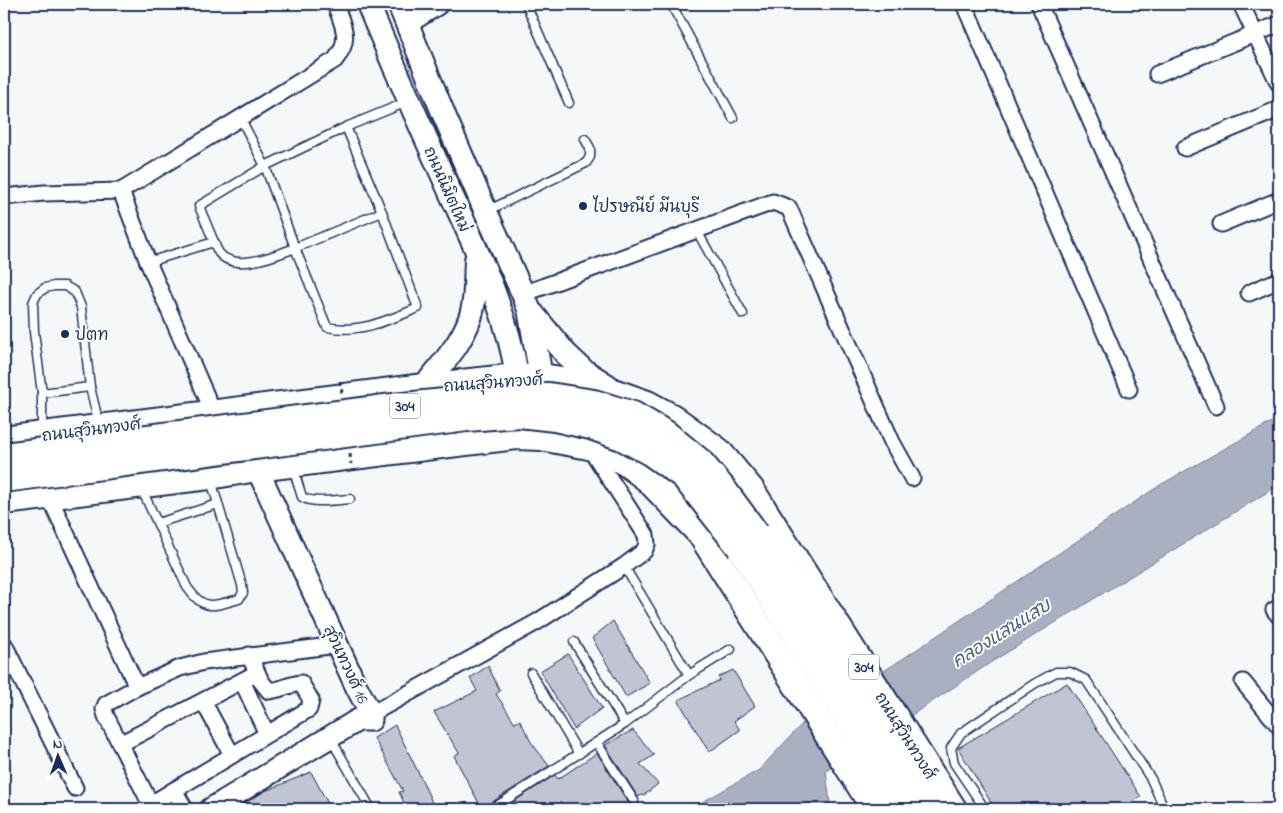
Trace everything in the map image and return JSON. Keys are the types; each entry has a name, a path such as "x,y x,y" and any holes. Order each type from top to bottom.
{"highway":[{"name":"ถนนสุวินทวงศ์","path":"4,440 424,387 529,377 590,384 647,404 673,418 718,451 751,490 775,525 952,809"},
{"path":"529,377 529,437"},
{"name":"ถนนสุวินทวงศ์","path":"4,456 393,407 496,397 549,396 594,403 633,415 666,434 699,461 722,488 756,534 930,809"},
{"name":"304","path":"4,479 476,417 519,414 555,418 591,426 622,437 650,452 684,476 709,506 740,547 905,809"},
{"path":"52,434 79,444 86,454 88,465 85,476 61,494"},
{"path":"4,501 209,476 257,468 529,437 590,446 610,454 648,479 701,534 875,809"}],"main road":[{"name":"ถนนนิมิตใหม่","path":"368,4 408,101 476,251 504,320 514,352 529,377"},
{"name":"ถนนนิมิตใหม่","path":"403,14 444,115 526,301 529,377"},
{"path":"424,387 450,354 468,324 473,308 476,251"},
{"path":"526,301 565,353 583,370 618,393"}],"street":[{"path":"4,197 44,193 104,193 124,189 335,60 345,43 343,25 335,4"},
{"path":"403,14 437,4"},
{"path":"964,4 1129,389"},
{"path":"1040,4 1216,406"},
{"path":"1240,4 1279,84"},
{"path":"1157,74 1279,24"},
{"path":"1186,148 1279,109"},
{"path":"124,189 214,414"},
{"path":"1221,224 1279,200"},
{"path":"526,301 773,202 789,208 892,442 912,478"},
{"path":"1249,293 1279,280"},
{"path":"371,714 537,622 644,551 647,544 646,535 590,446"},
{"name":"สุวินทวงศ์ 16","path":"212,809 358,720 371,720 371,714 257,468"},
{"path":"61,494 137,687"},
{"path":"4,644 75,788"},
{"path":"249,655 265,688 269,691 301,682 311,700 309,709 156,801 148,799 106,716 104,709 106,704 137,687 191,665 249,655 338,645"},
{"path":"120,744 257,673"},
{"path":"242,681 267,734"},
{"path":"1243,682 1279,726"},
{"path":"203,701 232,756"},
{"path":"174,790 185,809"}],"lane":[{"path":"526,4 569,103"},
{"path":"671,4 733,118"},
{"path":"382,212 295,248 260,260 248,262 228,259 219,253 199,206 265,166 346,127 408,101"},
{"path":"241,119 265,166 327,327 337,330 355,329 391,319 418,308 382,212 346,127"},
{"path":"486,212 586,163 590,157 590,148 585,139"},
{"path":"697,231 743,314"},
{"path":"153,260 181,250 214,242"},
{"path":"52,434 42,393 34,332 33,303 37,294 45,288 54,286 66,286 75,292 81,307 90,387 100,428"},
{"path":"42,393 90,387"},
{"path":"292,464 302,497 305,500 350,499"},
{"path":"140,483 187,587 194,598 202,604 212,606 239,599 243,593 209,476"},
{"path":"158,523 218,504"},
{"path":"624,566 689,675"},
{"path":"574,642 625,724"},
{"path":"492,809 597,743 689,675 731,649"},
{"path":"985,809 954,763 951,748 961,733 1034,684 1056,672 1070,672 1086,680 1151,779 1161,801 1160,809"},
{"path":"531,673 579,754"},
{"path":"330,737 371,809"},
{"path":"597,743 634,801"}],"water":[{"name":"คลองแสนแสบ","path":"1279,418 1279,485 993,661 826,771 830,803 816,809 690,809 759,770 803,723 904,658 1160,485"}],"building":[{"path":"613,621 650,683 626,697 592,638"},
{"path":"568,654 602,708 574,729 540,671"},
{"path":"488,666 500,691 496,694 515,723 520,720 531,742 549,766 489,804 486,809 482,809 454,756 459,753 434,712 477,691 470,678"},
{"path":"733,670 755,706 734,721 740,730 709,752 678,700 720,680 718,677"},
{"path":"1067,683 1141,797 1120,809 995,809 958,748"},
{"path":"395,725 435,809 407,809 399,792 403,791 374,738"},
{"path":"633,730 654,755 640,764 658,784 643,796 638,797 605,745"},
{"path":"597,753 629,804 621,809 502,809 555,775 558,779"},
{"path":"311,772 331,809 235,809 265,791"}],"place":[{"name":"ไปรษณีย์ มีนบุรี","path":"583,206"},
{"name":"ปตท","path":"65,334"}]}
